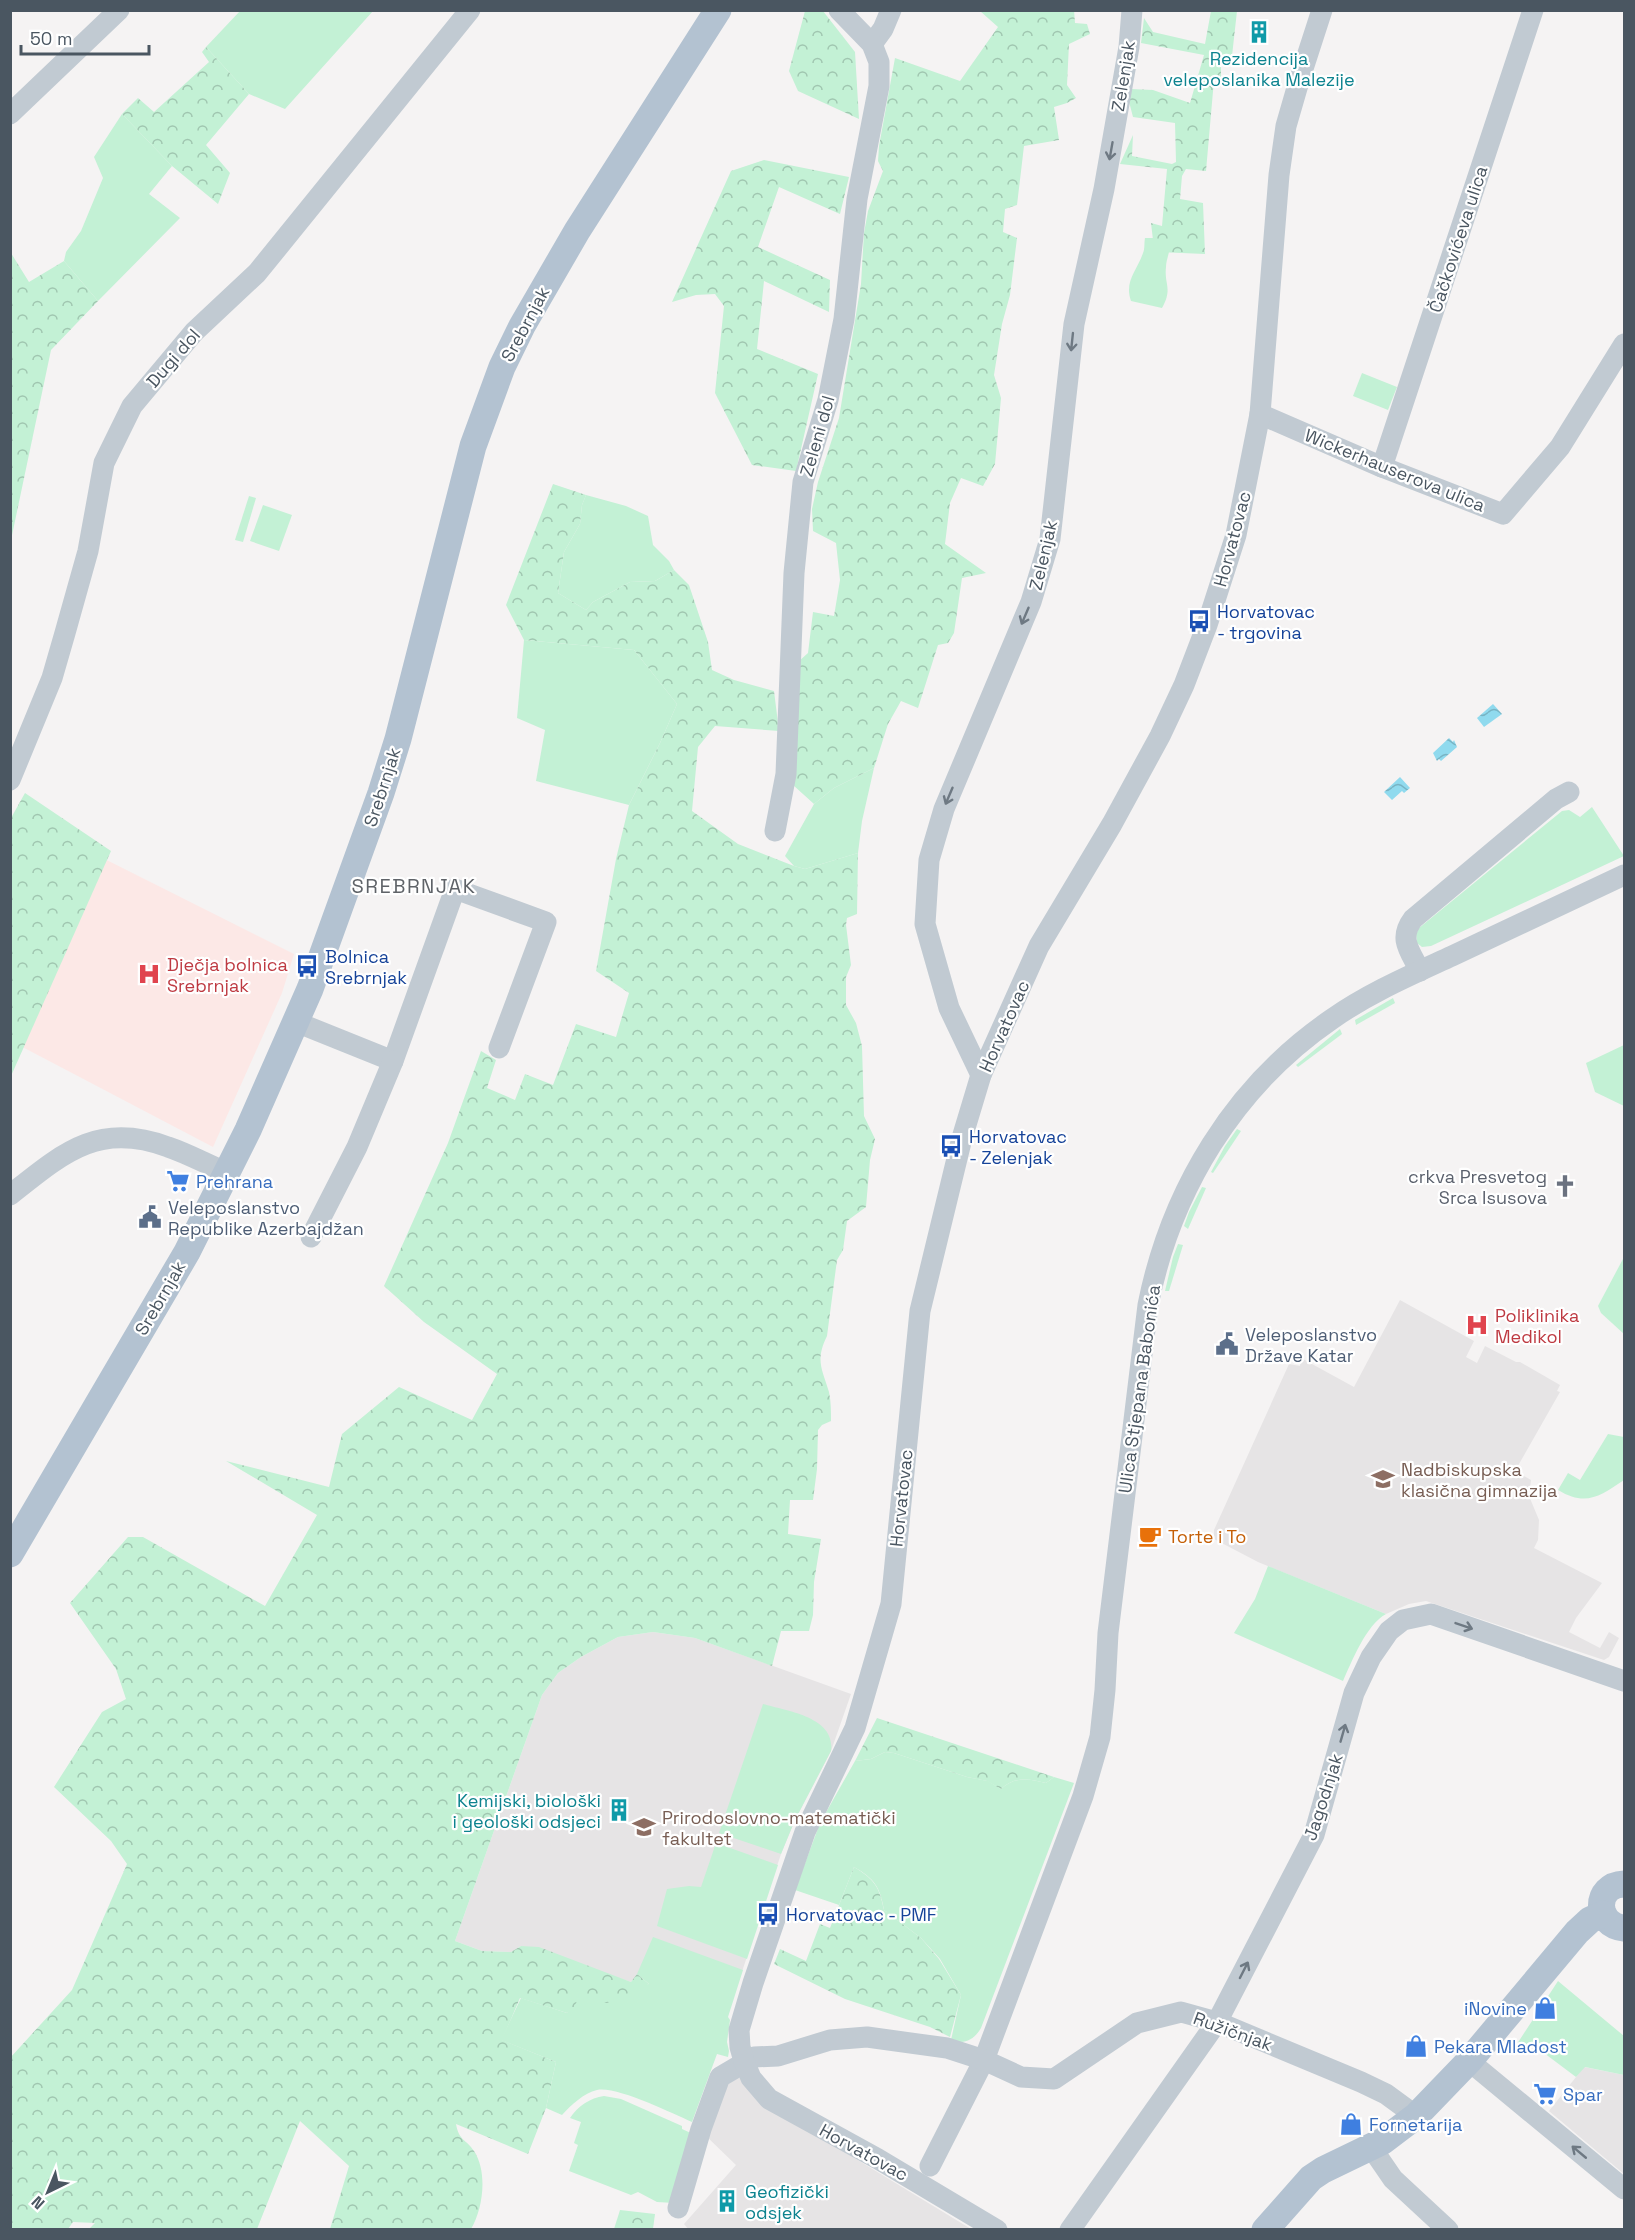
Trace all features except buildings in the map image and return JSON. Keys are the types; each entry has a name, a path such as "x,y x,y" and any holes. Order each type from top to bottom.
{"main road":[{"name":"Srebrnjak","path":"10,1554 187,1252 228,1173 296,1022 384,783 414,683 474,446 502,367 528,315 577,231 718,10"},
{"path":"1614,1921 1602,1900 1604,1894 1624,1880"},
{"path":"1265,2229 1311,2178 1371,2147 1416,2116 1469,2061 1577,1932 1590,1920 1614,1921"}],"street":[{"path":"10,114 119,10"},
{"name":"Dugi dol","path":"10,780 52,678 88,551 104,463 132,406 194,332 257,273 470,10"},
{"path":"839,10 872,44 883,29 891,10"},
{"name":"Zelenjak","path":"981,1075 949,1008 925,924 929,860 944,809 1031,602 1050,539 1074,324 1104,189 1129,47 1132,10"},
{"name":"Horvatovac","path":"997,2229 878,2159 778,2105 751,2079 740,2047 739,2030 805,1832 855,1728 891,1604 920,1311 962,1138 981,1075 1039,946 1138,779 1184,685 1207,625 1236,535 1260,414 1279,175 1285,136 1299,81 1322,10"},
{"name":"Čačkovićeva ulica","path":"1382,467 1533,10"},
{"name":"Zeleni dol","path":"775,831 786,774 794,573 803,482 828,400 844,319 857,199 879,86 879,62 872,44"},
{"name":"Wickerhauserova ulica","path":"1260,414 1382,467 1503,514 1560,447 1624,344"},
{"path":"1420,971 1405,941 1406,929 1413,919 1556,800 1569,792"},
{"name":"Ulica Stjepana Babonića","path":"984,2060 1085,1788 1101,1727 1108,1633 1148,1305 1160,1255 1186,1187 1225,1124 1253,1088 1285,1056 1316,1030 1349,1007 1420,971 1624,875"},
{"path":"311,1237 357,1147 393,1061 455,889 546,922 500,1048"},
{"path":"296,1022 393,1061"},
{"path":"10,1195 67,1152 104,1138 126,1137 147,1140 228,1173"},
{"name":"Jagodnjak","path":"1070,2229 1217,2022 1314,1835 1354,1694 1371,1657 1389,1631 1403,1620 1431,1614 1624,1681"},
{"name":"Ružičnjak","path":"744,2061 754,2057 778,2056 830,2040 867,2037 947,2048 984,2060 1021,2077 1054,2079 1137,2023 1181,2012 1217,2022 1373,2088 1397,2101 1416,2116"},
{"path":"930,2166 984,2060"},
{"path":"678,2208 701,2129 720,2077 744,2061"},
{"path":"1469,2061 1624,2189"},
{"path":"1371,2147 1393,2179 1448,2229"}],"shaded area":[{"name":"Dječja bolnica Srebrnjak","path":"31,822 294,954 282,993 213,1147 11,1041"},
{"name":"Nadbiskupska klasična gimnazija","path":"1400,1300 1474,1341 1466,1357 1477,1363 1485,1346 1520,1362 1560,1385 1557,1391 1560,1392 1515,1471 1531,1480 1529,1496 1539,1520 1538,1540 1534,1548 1602,1583 1576,1618 1569,1632 1600,1648 1609,1632 1619,1638 1609,1657 1604,1660 1426,1601 1409,1604 1386,1614 1258,1562 1214,1539 1214,1530 1289,1364 1300,1366 1301,1358 1354,1387"},
{"name":"Prirodoslovno-matematički fakultet","path":"653,1632 695,1638 851,1694 831,1751 795,1820 781,1854 727,2017 637,1975 631,1982 521,1946 511,1952 482,1951 455,1941 542,1695 558,1673 581,1657 618,1637"},
{"path":"1584,2067 1624,2075 1624,2174 1549,2111"},
{"path":"739,2077 759,2100 971,2229 689,2230 684,2224 736,2165 705,2135 720,2089"}],"green space":[{"path":"1074,10 1075,23 1087,24 1090,34 1069,44 1067,85 1076,98 1054,107 1059,140 1024,146 1017,205 1005,209 1003,232 1017,238 1010,295 1002,324 994,375 1001,398 995,464 983,486 961,478 950,503 945,544 986,573 962,578 954,633 948,643 938,645 918,708 901,701 888,724 874,768 834,788 814,804 793,785 798,662 808,653 813,612 834,616 840,580 836,543 813,531 812,509 818,482 839,418 861,284 864,233 868,211 883,171 878,161 879,146 895,58 960,81 998,27 980,11"},
{"path":"240,11 373,11 285,109 249,94 206,47"},
{"path":"805,11 823,11 855,52 859,119 798,91 789,71"},
{"path":"1211,11 1237,11 1232,56 1221,61 1221,80 1214,80 1206,171 1186,169 1182,176 1180,199 1203,203 1205,254 1158,252 1153,240 1151,223 1162,226 1167,169 1120,164 1133,135 1132,156 1172,164 1176,162 1175,123 1133,117 1127,94 1131,89 1153,90 1190,103 1204,55 1141,43 1144,18 1153,32 1205,44"},
{"path":"206,47 249,94 206,145 230,173 218,204 172,166 122,114 138,98 154,112 209,62 202,52"},
{"path":"122,114 172,166 149,194 180,218 98,301 64,261 66,252 81,231 103,178 94,157"},
{"path":"764,160 849,177 840,214 779,187 758,247 830,280 829,312 764,281 757,349 818,374 796,471 752,465 715,393 724,306 715,294 696,295 672,302 731,171"},
{"path":"1145,238 1155,238 1170,247 1166,265 1168,291 1162,308 1131,301 1129,294 1130,282 1144,251"},
{"path":"11,253 29,282 64,261 98,301 51,350 11,540"},
{"path":"1362,373 1397,387 1388,410 1353,396"},
{"path":"553,484 586,495 582,505 580,524 564,552 558,593 586,610 593,602 630,582 655,581 674,570 689,585 708,642 712,670 734,680 774,691 779,731 715,726 698,747 692,811 738,844 805,869 858,853 857,914 847,918 846,925 851,965 846,977 846,1005 856,1023 862,1046 864,1116 875,1139 870,1160 866,1207 847,1221 843,1250 837,1260 827,1336 821,1352 822,1371 830,1395 831,1421 822,1425 818,1430 813,1500 790,1500 788,1534 821,1539 814,1582 813,1615 809,1631 781,1631 772,1666 695,1638 653,1632 618,1637 581,1657 558,1673 542,1695 455,1941 482,1951 511,1952 521,1946 539,1947 631,1982 637,1974 649,1984 607,2003 578,1998 575,2006 567,2013 520,1998 502,2040 556,2062 546,2108 528,2154 456,2124 461,2137 474,2151 481,2169 481,2201 471,2229 330,2229 349,2166 300,2121 257,2229 88,2230 95,2223 73,2222 68,2229 11,2229 10,2058 72,1990 127,1864 111,1841 54,1787 102,1712 126,1699 116,1669 70,1603 128,1537 143,1537 265,1606 317,1515 226,1461 329,1487 342,1434 399,1387 472,1420 497,1374 424,1322 384,1286 448,1143 481,1051 496,1060 487,1088 515,1100 525,1074 553,1085 576,1024 616,1037 629,993 596,971 616,859 629,805 677,704 634,650 524,640 506,605"},
{"path":"586,495 626,506 648,516 653,545 669,561 674,570 655,581 630,582 593,602 586,610 558,593 564,552 580,524 582,505"},
{"path":"249,496 256,498 243,542 235,540"},
{"path":"263,505 292,515 279,551 250,541"},
{"path":"524,640 634,650 677,704 629,805 536,781 545,730 517,718"},
{"path":"874,768 862,821 858,853 805,869 794,866 785,856 814,804 834,788"},
{"path":"25,793 111,851 11,1076 11,818"},
{"path":"1592,807 1624,856 1431,946 1422,947 1417,943 1416,934 1419,928 1562,811 1569,810 1580,817"},
{"path":"1393,998 1395,1003 1356,1025 1355,1020"},
{"path":"1340,1029 1342,1034 1298,1067 1296,1065"},
{"path":"1624,1045 1624,1106 1595,1092 1586,1063"},
{"path":"1237,1129 1241,1131 1213,1173 1211,1172 1225,1146"},
{"path":"1202,1187 1206,1188 1188,1229 1184,1226"},
{"path":"1178,1244 1183,1245 1169,1291 1165,1291 1173,1257"},
{"path":"1624,1257 1624,1334 1601,1313 1598,1306"},
{"path":"1608,1434 1624,1437 1624,1480 1600,1495 1585,1499 1558,1490 1568,1473 1580,1480"},
{"path":"1268,1566 1386,1614 1372,1626 1366,1635 1343,1681 1234,1633 1255,1599"},
{"path":"763,1704 808,1717 826,1730 830,1740 831,1751 795,1820 781,1854 719,1833"},
{"path":"877,1718 1054,1777 1046,1783 1017,1780 1001,1789 987,1781 967,1777 894,1753 885,1752 871,1759 855,1761"},
{"path":"885,1752 967,1777 988,1781 1001,1789 1017,1780 1046,1783 1054,1777 1074,1783 981,2028 975,2036 964,2042 951,2040 961,1995 940,1959 921,1938 884,1910 881,1895 872,1880 854,1867 839,1905 795,1890 820,1823 855,1761 871,1759"},
{"path":"716,1843 778,1865 747,1959 657,1926 667,1889 701,1887"},
{"path":"854,1867 875,1884 884,1910 921,1938 939,1959 961,1995 950,2037 930,2027 845,1999 774,1964 780,1949 806,1961 820,1924 830,1928"},
{"path":"653,1937 743,1970 728,2017 730,2020 727,2042 728,2057 717,2054 692,2122 644,2101 606,2090 597,2090 587,2094 562,2115 546,2108 556,2062 501,2040 521,1998 567,2013 578,1997 649,1984 637,1974"},
{"path":"1558,1981 1624,2036 1624,2075 1585,2067 1576,2077 1532,2044 1522,2053 1515,2047"},
{"path":"604,2096 621,2099 682,2126 682,2129 693,2134 674,2203 657,2202 638,2192 631,2195 569,2171 578,2145 574,2143 581,2122 570,2118 585,2103"},
{"path":"620,2210 655,2214 653,2229 614,2229"}],"water":[{"path":"1493,704 1502,714 1484,727 1477,718"},
{"path":"1449,738 1453,742 1454,740 1457,747 1441,761 1439,759 1437,761 1433,753"},
{"path":"1400,777 1410,788 1404,793 1402,791 1392,800 1384,792"}],"place":[{"name":"Rezidencija veleposlanika Malezije","path":"1259,32"},
{"name":"Horvatovac - trgovina","path":"1199,621"},
{"name":"Bolnica Srebrnjak","path":"307,966"},
{"name":"Dječja bolnica Srebrnjak","path":"149,974"},
{"name":"Horvatovac - Zelenjak","path":"951,1146"},
{"name":"Prehrana","path":"178,1181"},
{"name":"crkva Presvetog Srca Isusova","path":"1565,1186"},
{"name":"Veleposlanstvo Republike Azerbajdžan","path":"150,1217"},
{"name":"Poliklinika Medikol","path":"1477,1325"},
{"name":"Veleposlanstvo Države Katar","path":"1227,1344"},
{"name":"Nadbiskupska klasična gimnazija","path":"1383,1479"},
{"name":"Torte i To","path":"1150,1536"},
{"name":"Kemijski, biološki i geološki odsjeci","path":"619,1810"},
{"name":"Prirodoslovno-matematički fakultet","path":"644,1827"},
{"name":"Horvatovac - PMF","path":"768,1914"},
{"name":"iNovine","path":"1545,2008"},
{"name":"Pekara Mladost","path":"1416,2046"},
{"name":"Spar","path":"1545,2094"},
{"name":"Fornetarija","path":"1351,2124"},
{"name":"Geofizički odsjek","path":"727,2201"}],"district":[{"name":"SREBRNJAK","path":"414,886"}]}
